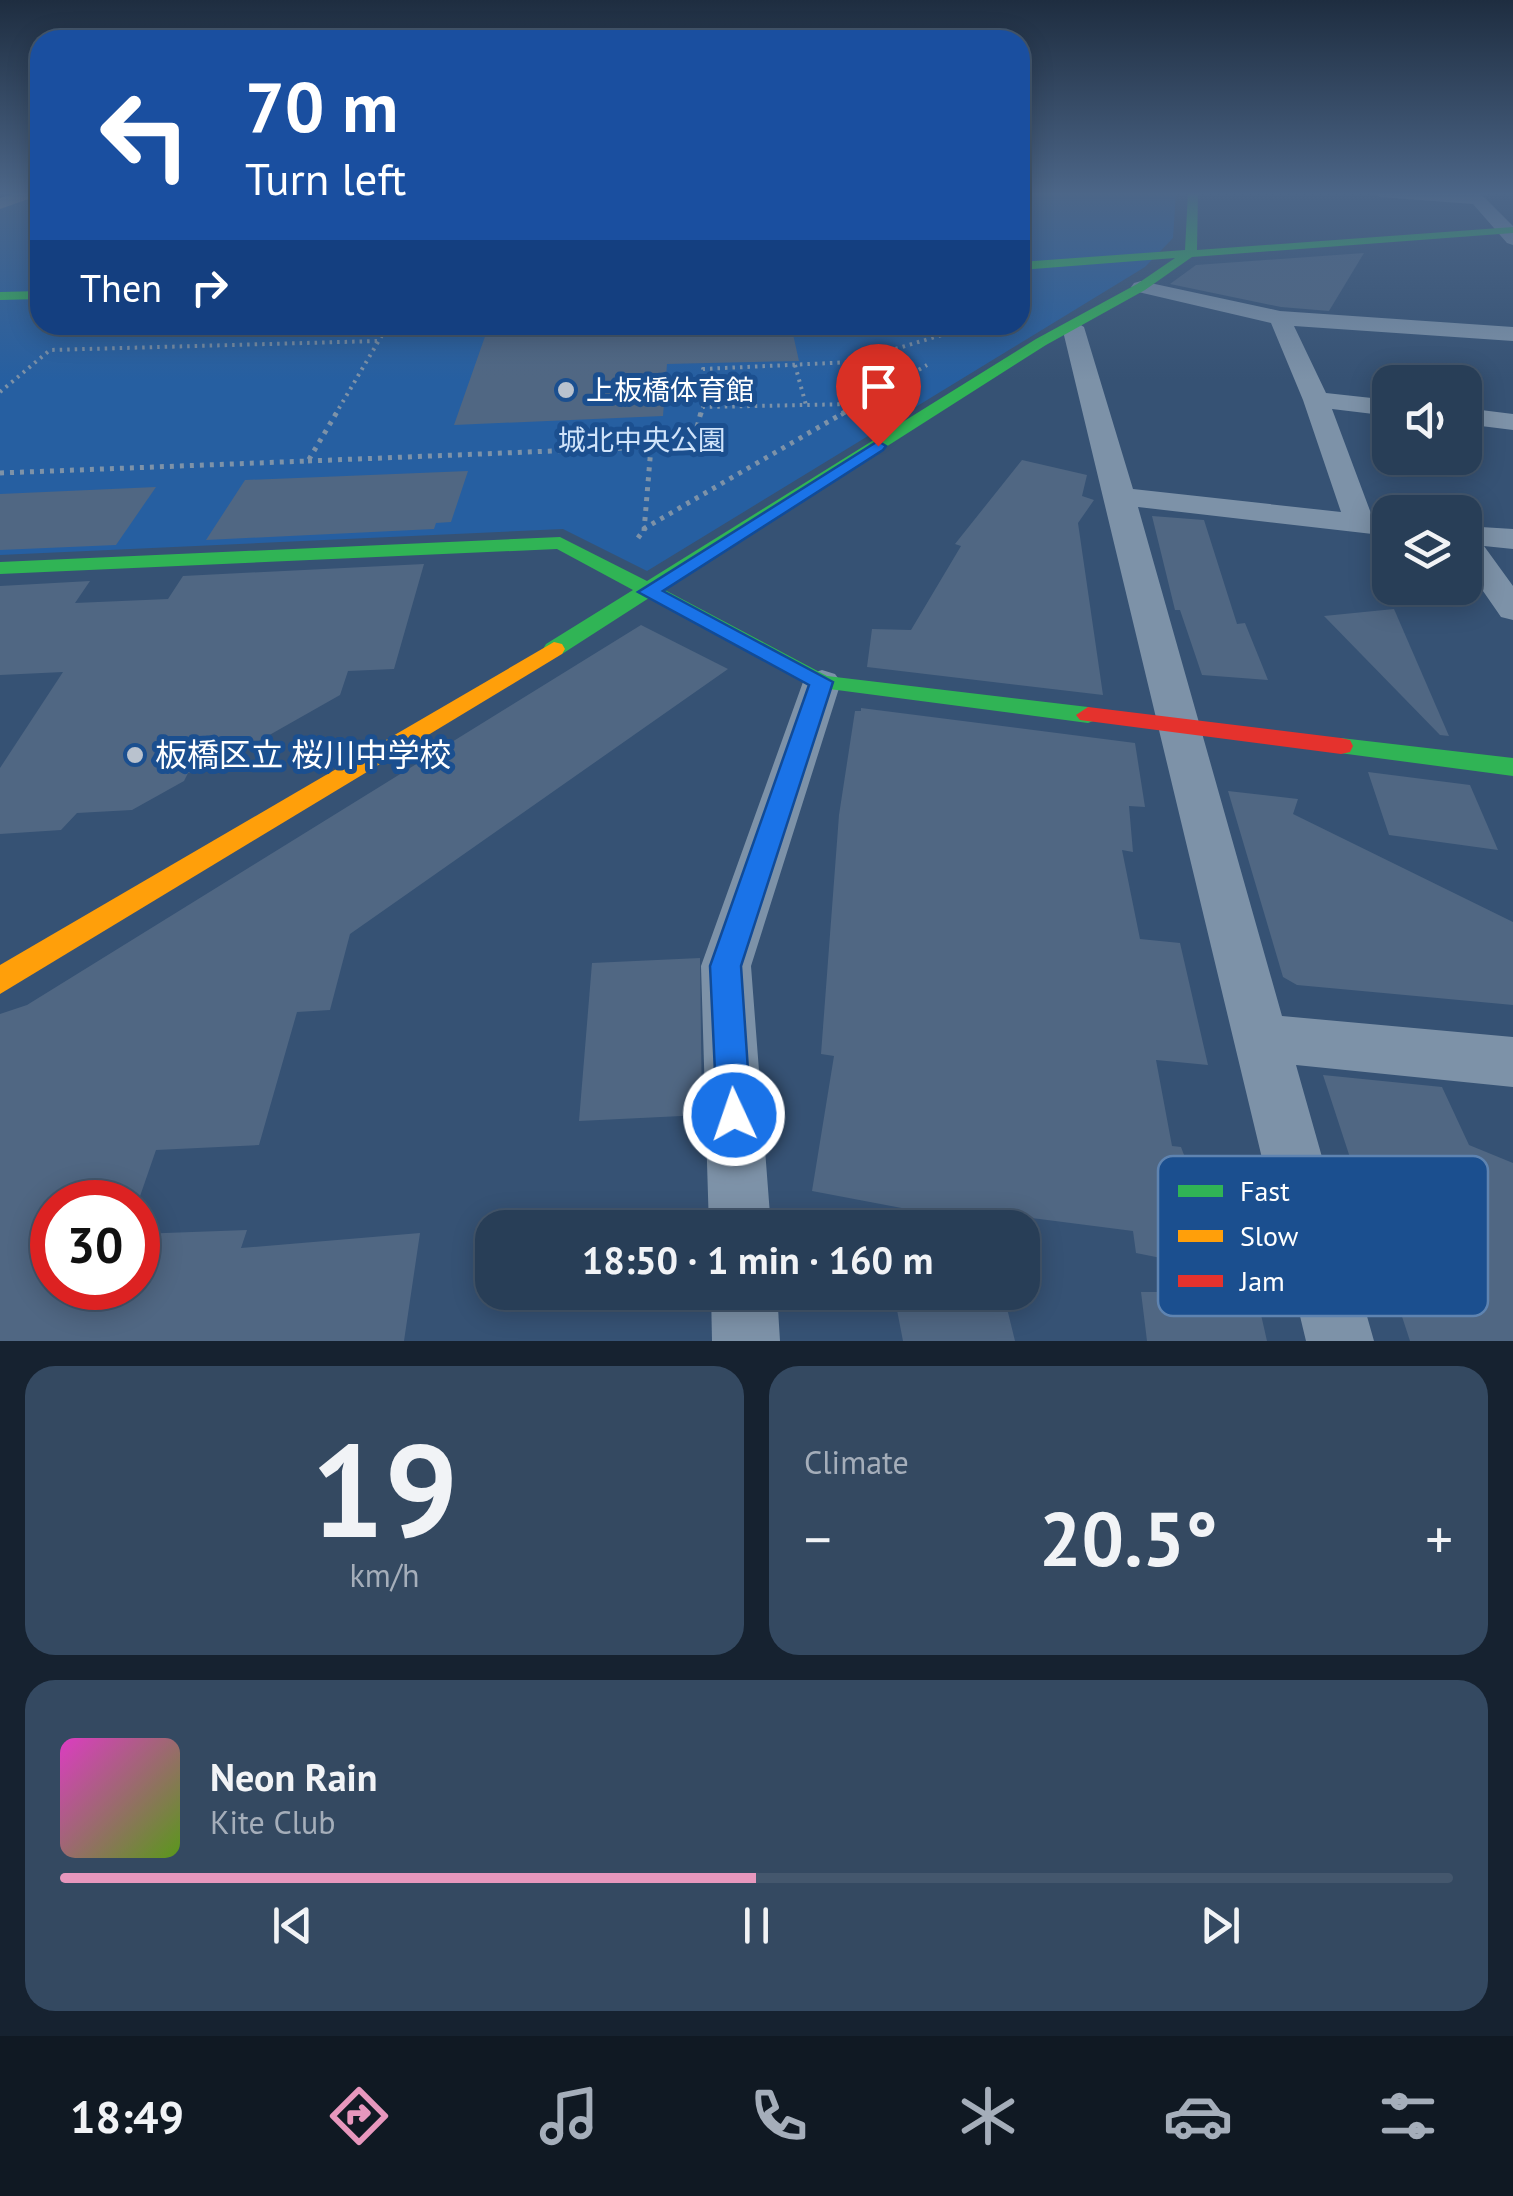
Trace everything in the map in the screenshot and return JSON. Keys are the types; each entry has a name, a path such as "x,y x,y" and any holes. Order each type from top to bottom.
{"street":[{"path":"1030,265 1160,255"},
{"path":"0,980 648,592 1041,342 1141,288 1188,255"},
{"path":"1141,288 1280,318 1513,334"},
{"path":"2,297 30,296"},
{"path":"1280,318 1316,400 1360,524"},
{"path":"1073,328 1292,1156"},
{"path":"1316,400 1372,406"},
{"path":"1482,418 1513,422"},
{"path":"1120,496 1372,525"},
{"path":"1482,538 1513,539"},
{"path":"0,568 560,543 822,682 1513,767"},
{"path":"1482,564 1513,610"},
{"path":"739,1210 726,966 822,682"},
{"path":"1261,1038 1513,1062"},
{"path":"745,1310 746,1341"},
{"path":"1333,1316 1340,1341"}],"path":[{"path":"308,462 382,335"},
{"path":"0,474 651,448 694,439 703,407 703,370 852,362 941,335"},
{"path":"0,392 50,350 378,341"},
{"path":"795,365 806,405"},
{"path":"703,407 861,404"},
{"path":"642,532 651,448"}],"green space":[{"name":"城北中央公園","path":"0,255 30,255 30,335 1030,335 1030,255 1157,255 1145,267 647,571 563,529 0,555"}],"building":[{"path":"1363,255 1329,311 1281,307 1170,284 1196,265"},
{"name":"上板橋体育館","path":"486,335 793,335 799,361 667,364 663,416 454,425"},
{"path":"1022,460 1087,475 1082,496 1094,500 1078,523 1103,695 867,667 872,629 911,630 961,546 955,544"},
{"path":"468,471 451,522 436,523 434,529 206,540 245,480"},
{"path":"156,487 116,545 0,550 0,494"},
{"path":"1152,516 1204,520 1237,624 1245,623 1268,680 1202,675 1180,610 1175,610"},
{"name":"板橋区立 桜川中学校","path":"424,564 394,669 348,671 340,695 204,772 188,773 184,781 132,810 77,813 61,830 0,834 0,768 63,672 0,675 0,586 90,581 75,603 168,599 183,576"},
{"path":"1394,609 1449,736 1440,735 1324,616"},
{"path":"641,625 728,669 350,934 330,1010 297,1012 259,1145 156,1150 146,1180 30,1180 30,1310 160,1310 160,1233 247,1230 241,1248 420,1233 404,1341 0,1341 0,1014 27,1005"},
{"path":"861,708 1135,743 1145,807 1129,806 1133,852 1122,850 1140,939 1180,943 1208,1065 1156,1060 1172,1146 1181,1147 1184,1156 1158,1156 1158,1257 1136,1253 1133,1231 1040,1219 1040,1210 912,1210 812,1191 834,1056 821,1054 839,815 855,711"},
{"path":"1368,772 1470,785 1498,850 1389,835"},
{"path":"1228,791 1298,799 1293,814 1513,922 1513,1005 1297,985 1283,977"},
{"path":"700,958 702,1115 579,1121 592,963"},
{"path":"1323,1075 1442,1087 1469,1145 1513,1163 1513,1341 1410,1341 1402,1316 1488,1316 1488,1156 1349,1156"},
{"path":"1141,1292 1158,1292 1158,1316 1261,1316 1267,1341 1147,1341"},
{"path":"897,1310 1007,1310 1015,1341 903,1341"}],"traffic: fast":[{"path":"1030,265 1176,255"},
{"path":"554,649 1041,342 1141,287 1187,255"},
{"path":"0,296 30,295"},
{"path":"0,568 560,543 822,682 1088,715"},
{"path":"1341,746 1513,767"}],"traffic: slow":[{"path":"0,981 554,649"}],"traffic: jam":[{"path":"1088,715 1341,746"}],"place":[{"name":"上板橋体育館","path":"566,390"},
{"name":"板橋区立 桜川中学校","path":"135,755"}],"route":[{"path":"734,1115 726,966 822,682 648,592 878,446"}]}
